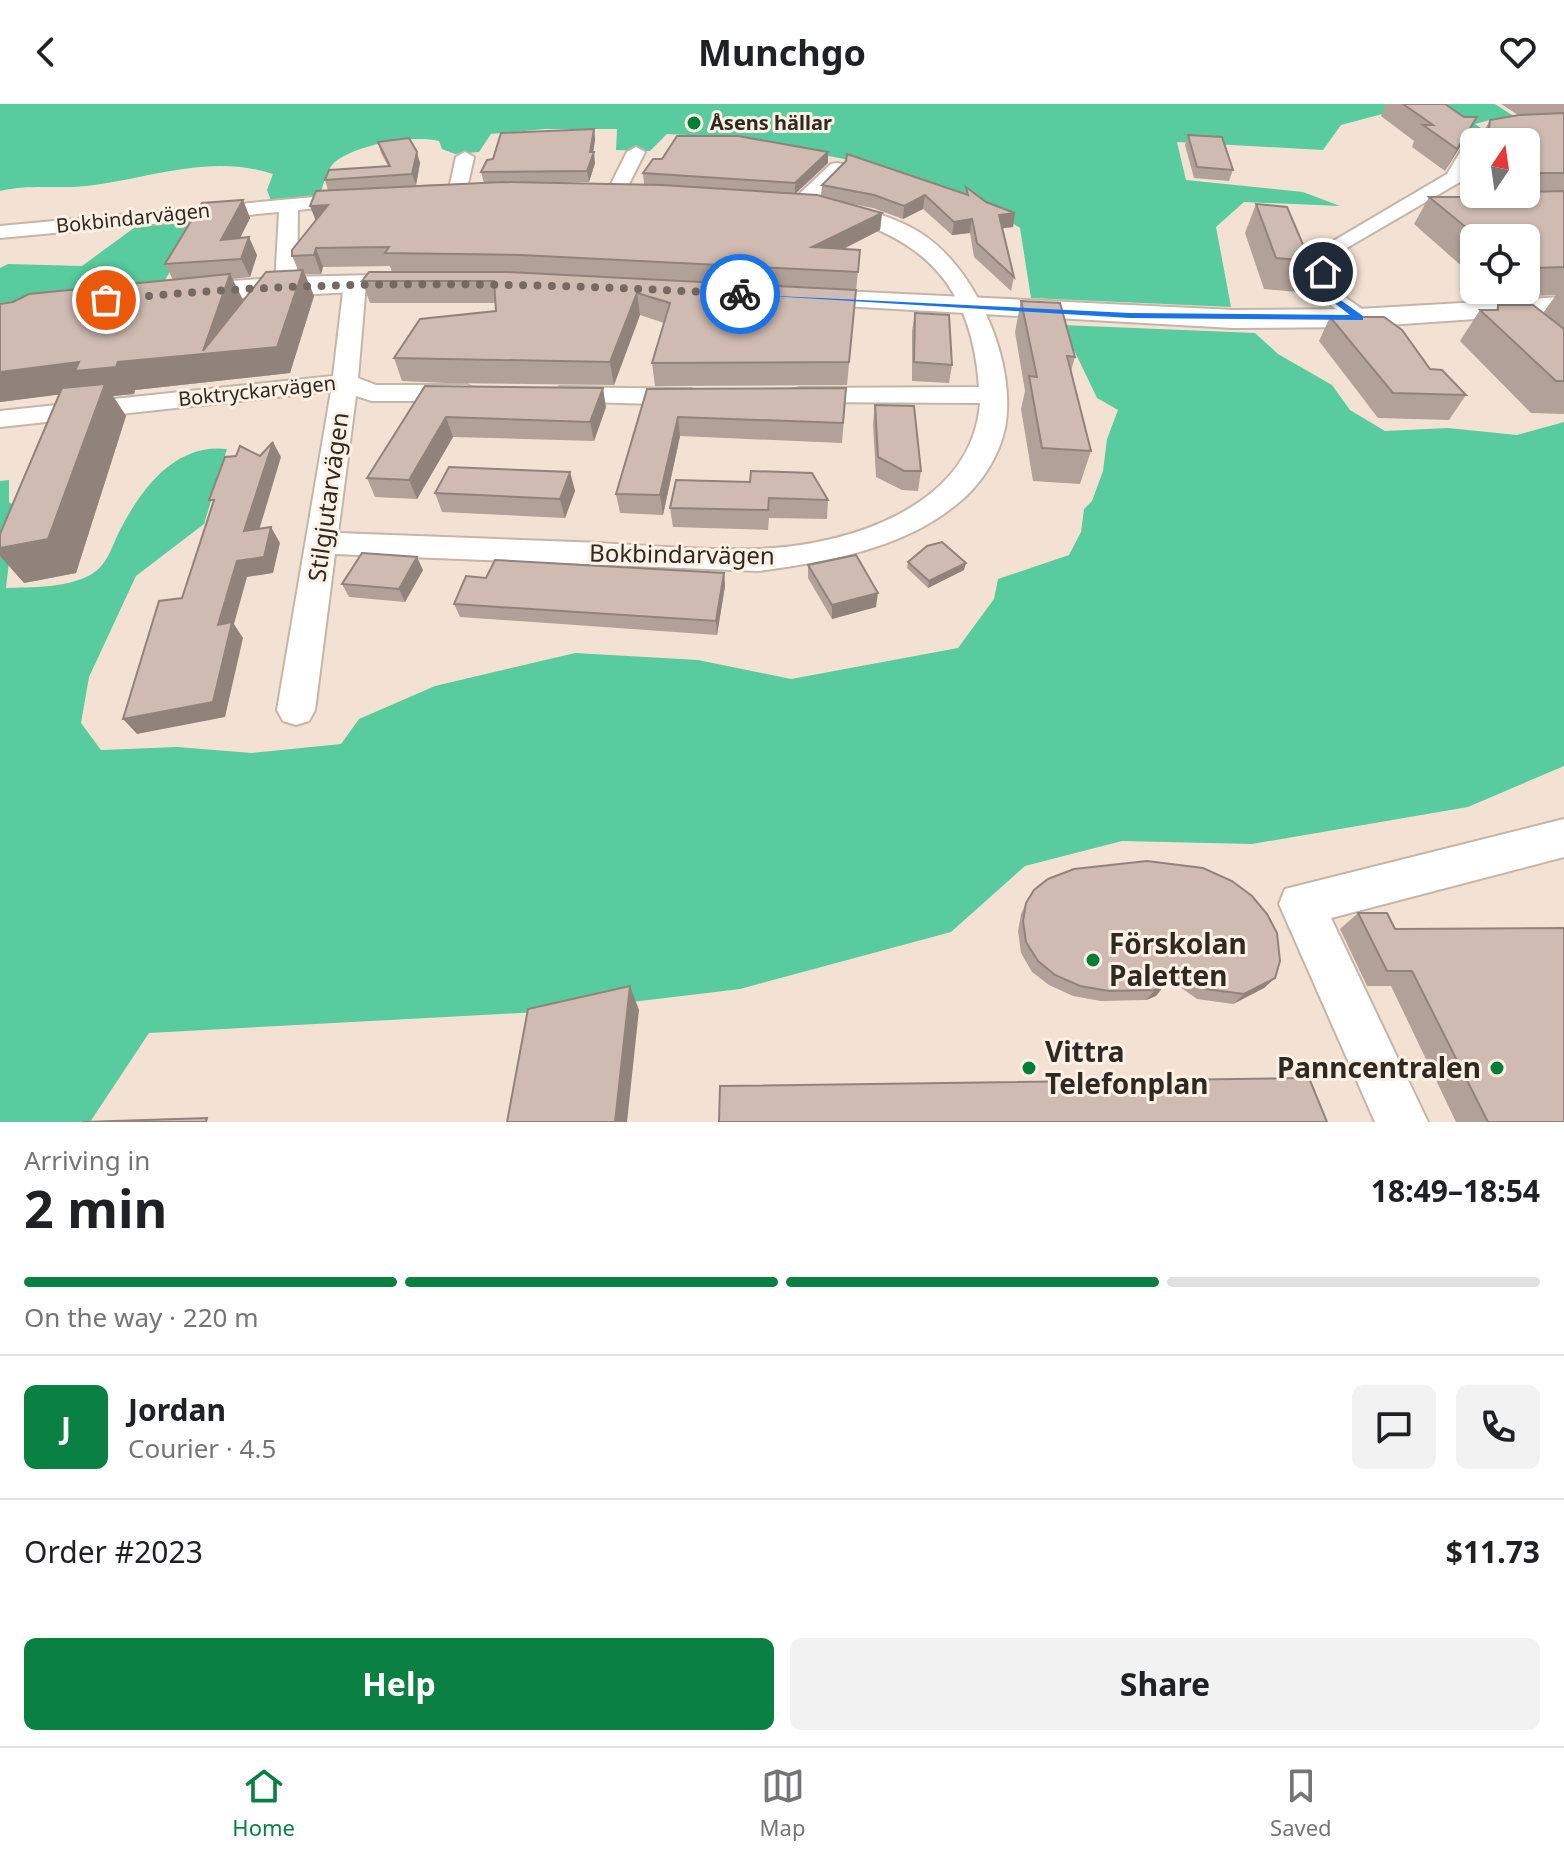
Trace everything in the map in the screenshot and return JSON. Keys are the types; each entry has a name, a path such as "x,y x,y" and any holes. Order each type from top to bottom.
{"street":[{"path":"617,190 636,152"},
{"path":"457,193 465,157"},
{"path":"801,203 837,168"},
{"path":"1405,356 1378,327 1359,318 1328,295 1323,272 1328,250 1454,178 1460,169"},
{"path":"588,191 648,192"},
{"path":"426,195 486,193"},
{"name":"Bokbindarvägen","path":"0,232 289,203 381,198"},
{"name":"Bokbindarvägen","path":"323,543 758,560 800,556 875,536 925,512 966,479 986,446 993,421 993,395 972,308 946,268 923,244 873,218 801,203 775,201"},
{"path":"286,285 289,203"},
{"path":"1408,206 1444,207"},
{"path":"151,295 286,285 450,282"},
{"name":"Stilgjutarvägen","path":"296,710 323,543 345,382 349,311 355,283"},
{"path":"776,296 1233,319 1359,318 1564,305"},
{"path":"1499,309 1521,328"},
{"name":"Boktryckarvägen","path":"0,419 345,382 372,393 493,394"},
{"path":"537,395 710,397"},
{"path":"768,397 993,395"},
{"path":"1402,1122 1301,904 1564,838"}],"green space":[{"path":"0,104 1495,104 1526,124 1490,120 1475,124 1481,128 1460,128 1460,138 1401,109 1341,125 1323,150 1177,142 1186,180 1303,192 1340,206 1244,202 1216,227 1231,307 1031,298 1020,228 969,196 855,161 727,137 667,134 650,151 616,150 617,129 545,129 491,134 479,152 455,154 442,149 439,141 428,139 388,142 361,149 335,162 326,176 320,198 271,201 267,190 273,174 226,166 179,170 86,186 0,191"},
{"path":"202,217 162,285 0,303 0,268 8,264 82,266 142,222"},
{"path":"1062,325 1255,333 1278,354 1332,385 1350,410 1385,431 1448,428 1517,435 1564,422 1564,766 1468,807 1252,844 1122,841 1025,866 951,932 740,989 557,1011 149,1033 90,1122 0,1122 0,481 9,480 9,502 32,519 10,553 6,588 57,585 93,574 102,565 137,501 161,473 191,454 208,449 227,449 204,524 136,576 89,677 81,723 101,750 177,747 252,753 341,744 359,719 435,686 575,653 698,660 791,679 958,648 994,599 998,579 1069,555 1081,532 1084,509 1092,501 1103,471 1107,439 1118,410 1097,398"}],"building":[{"path":"1403,104 1445,104 1464,117 1477,117 1470,128 1460,128 1457,149 1423,125 1433,125"},
{"path":"1564,113 1564,173 1540,173 1540,128 1489,128 1490,120"},
{"path":"594,129 590,152 594,152 587,171 481,172 487,160 493,159 501,133"},
{"path":"1188,135 1222,137 1233,170 1197,167"},
{"path":"677,136 738,136 828,152 795,183 643,173 653,159 662,159"},
{"path":"409,138 417,152 412,174 325,180 329,170 390,166 378,142"},
{"path":"847,154 968,195 966,187 986,202 1015,213 999,215 1014,277 977,243 972,219 954,222 925,195 904,206 874,195 822,185 846,161"},
{"path":"503,182 662,185 817,195 882,213 812,247 860,250 858,272 521,255 385,253 389,247 316,248 314,255 292,256 292,250 328,205 310,206 316,191"},
{"path":"1564,191 1564,267 1540,268 1540,224 1462,224 1429,197 1460,197 1460,208 1540,208 1540,192"},
{"path":"243,200 221,240 249,237 241,259 165,264 202,203"},
{"path":"1256,204 1287,207 1310,261 1276,258"},
{"path":"303,270 277,347 118,362 116,367 75,371 79,362 0,372 0,304 29,294 230,274 203,351 266,272"},
{"path":"369,272 507,272 856,290 849,362 652,363 670,303 637,293 610,362 394,358 420,319 496,311 494,281 362,281"},
{"path":"1021,301 1060,303 1075,357 1067,356 1091,451 1042,448 1029,376 1037,377"},
{"path":"1498,305 1533,305 1564,329 1564,381 1556,381 1480,310 1498,310"},
{"path":"915,313 949,315 952,365 914,362"},
{"path":"1330,317 1384,317 1402,330 1430,369 1442,370 1466,395 1393,393"},
{"path":"105,384 48,539 0,548 0,534 62,388"},
{"path":"425,386 603,388 590,422 446,417 409,480 367,478"},
{"path":"846,388 843,423 678,417 660,495 616,494 647,389"},
{"path":"875,405 914,406 921,471 904,471 878,457"},
{"path":"273,442 244,531 271,527 264,557 237,561 218,625 232,622 213,702 123,719 159,601 182,598 214,500 209,500 225,457 236,456 240,446 260,456"},
{"path":"449,467 570,472 560,499 435,493"},
{"path":"751,471 812,473 828,500 769,498 768,510 670,508 676,480 750,482"},
{"path":"942,542 966,563 929,581 908,562 927,546"},
{"path":"362,553 417,557 399,589 342,584"},
{"path":"856,555 878,593 832,605 808,565"},
{"path":"495,560 724,573 716,621 454,604 466,576 486,578"},
{"path":"1147,861 1203,868 1232,881 1252,896 1277,933 1280,961 1275,978 1244,994 1206,989 1177,968 1164,986 1155,990 1109,991 1080,986 1055,975 1038,961 1026,942 1023,921 1026,903 1034,890 1048,879 1074,869"},
{"name":"Panncentralen","path":"1358,913 1387,913 1395,929 1564,928 1564,1122 1488,1122 1412,971 1387,971"},
{"path":"630,986 615,1122 507,1122 528,1009"},
{"path":"1309,1078 1327,1122 719,1122 720,1086"},
{"path":"207,1118 206,1122 82,1122"}],"way so far":[{"path":"106,300 286,285 424,282 555,284 740,294"}],"place":[{"name":"Åsens hällar","path":"694,123"},
{"name":"Förskolan Paletten","path":"1093,960"},
{"name":"Vittra Telefonplan","path":"1029,1068"},
{"name":"Panncentralen","path":"1497,1068"}],"route":[{"path":"740,294 926,306 1233,319 1359,318 1328,295 1323,272"}]}
